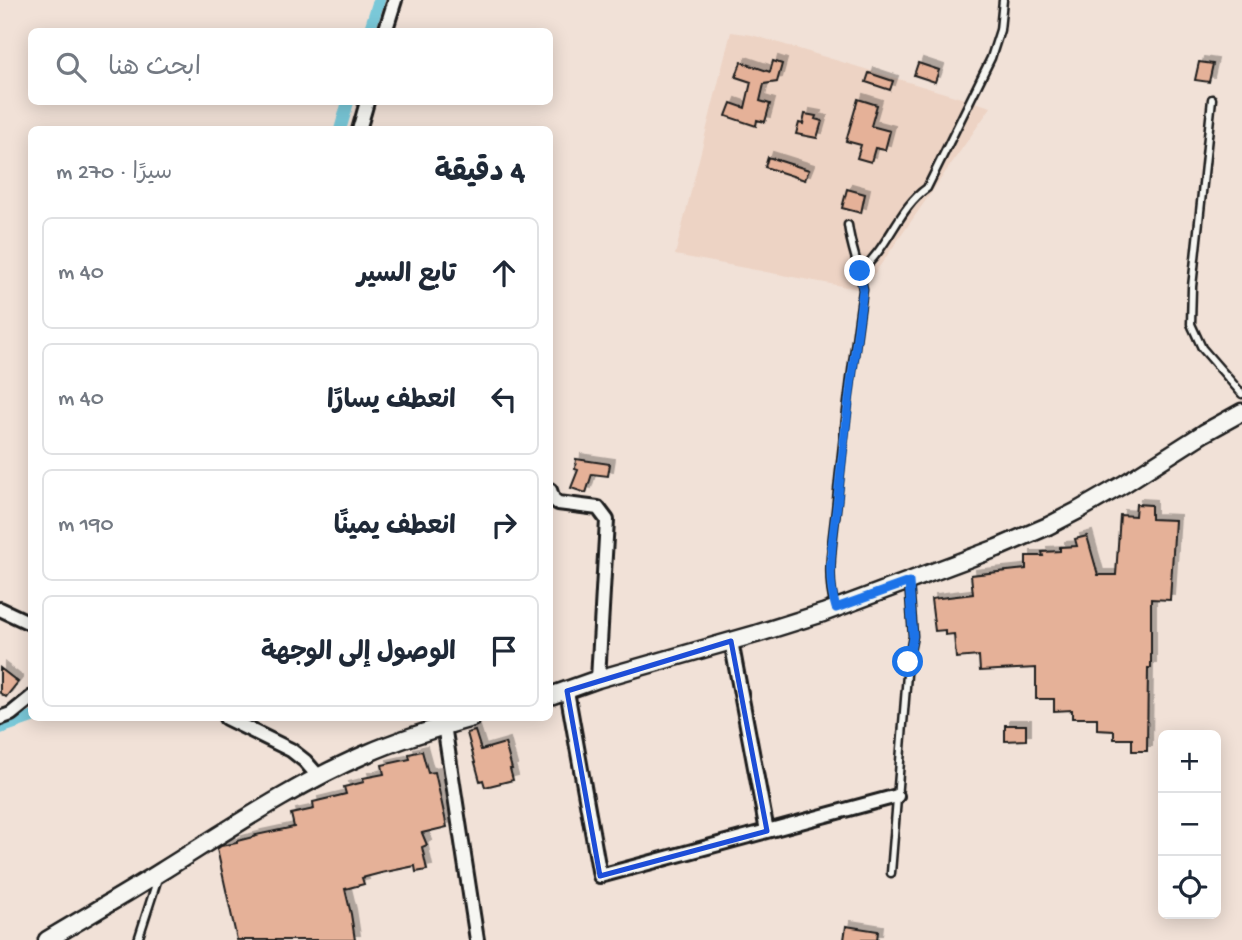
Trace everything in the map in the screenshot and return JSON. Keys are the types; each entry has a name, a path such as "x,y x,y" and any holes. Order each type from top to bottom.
{"main road":[{"path":"553,695 598,679 836,608 997,548 1048,526 1124,484 1242,412"},
{"path":"47,940 319,777 391,743 460,721"}],"street":[{"path":"386,28 395,0"},
{"path":"360,126 366,105"},
{"path":"553,499 558,503 598,508 607,520 598,679"},
{"path":"0,609 28,622"},
{"path":"731,641 766,831"},
{"path":"567,691 600,876 897,796"},
{"path":"0,718 11,714 28,700"},
{"path":"232,721 291,750 319,777"},
{"path":"444,725 477,940"}],"lane":[{"path":"860,271 872,261 915,196 927,188 991,58 1000,30 1003,0"},
{"path":"1212,99 1192,287 1191,324 1202,348 1242,394"},
{"path":"836,608 831,593 831,561 863,290 860,271 850,246 848,225"},
{"path":"891,873 908,662 913,636 909,582"},
{"path":"138,940 159,873"}],"highlighted area":[{"path":"731,641 767,831 600,876 567,691"}],"shaded area":[{"path":"731,32 752,35 991,107 863,290 675,255"}],"building":[{"path":"773,61 782,64 777,82 764,84 760,101 770,104 765,122 757,120 756,126 726,116 731,103 745,108 751,82 736,77 741,62 770,72"},
{"path":"1199,62 1213,64 1209,82 1195,80"},
{"path":"918,63 939,70 935,82 914,75"},
{"path":"869,73 893,81 890,90 866,82"},
{"path":"858,99 877,105 871,126 890,131 885,150 875,148 871,162 857,158 861,145 846,141"},
{"path":"805,114 816,116 815,119 822,121 817,138 796,134 799,123 803,124"},
{"path":"768,157 809,170 805,180 765,167"},
{"path":"847,189 865,194 861,213 842,208"},
{"path":"576,459 610,464 608,476 592,474 586,493 571,488 578,470 575,469"},
{"path":"1136,504 1151,505 1151,519 1175,520 1170,600 1151,599 1147,751 1132,751 1132,739 1114,739 1114,731 1097,730 1097,718 1072,718 1072,710 1054,711 1054,699 1036,699 1036,668 980,671 979,656 956,658 954,634 945,635 945,630 935,631 931,599 973,594 971,575 1026,569 1026,556 1043,556 1042,552 1077,546 1075,539 1087,536 1098,575 1116,575 1120,515 1135,516"},
{"path":"0,668 18,682 6,697 0,693"},
{"path":"1005,725 1026,725 1026,740 1005,741"},
{"path":"475,731 481,750 505,743 513,780 485,787 483,780 480,781 467,733"},
{"path":"422,751 428,773 435,772 447,827 422,833 427,845 422,847 427,870 416,872 415,866 381,873 362,878 364,884 345,889 355,940 237,940 217,849 256,835 294,827 291,814 314,809 313,802 346,794 344,787 364,782 363,778 384,774 382,765 410,759 409,754"},
{"path":"846,926 878,931 877,940 844,940"}],"waterway":[{"path":"370,28 379,0"},
{"path":"341,126 347,105"},
{"path":"0,728 28,718"}],"route":[{"path":"860,271 863,290 840,472 831,561 831,593 836,608 909,582 913,636 908,662"}]}
